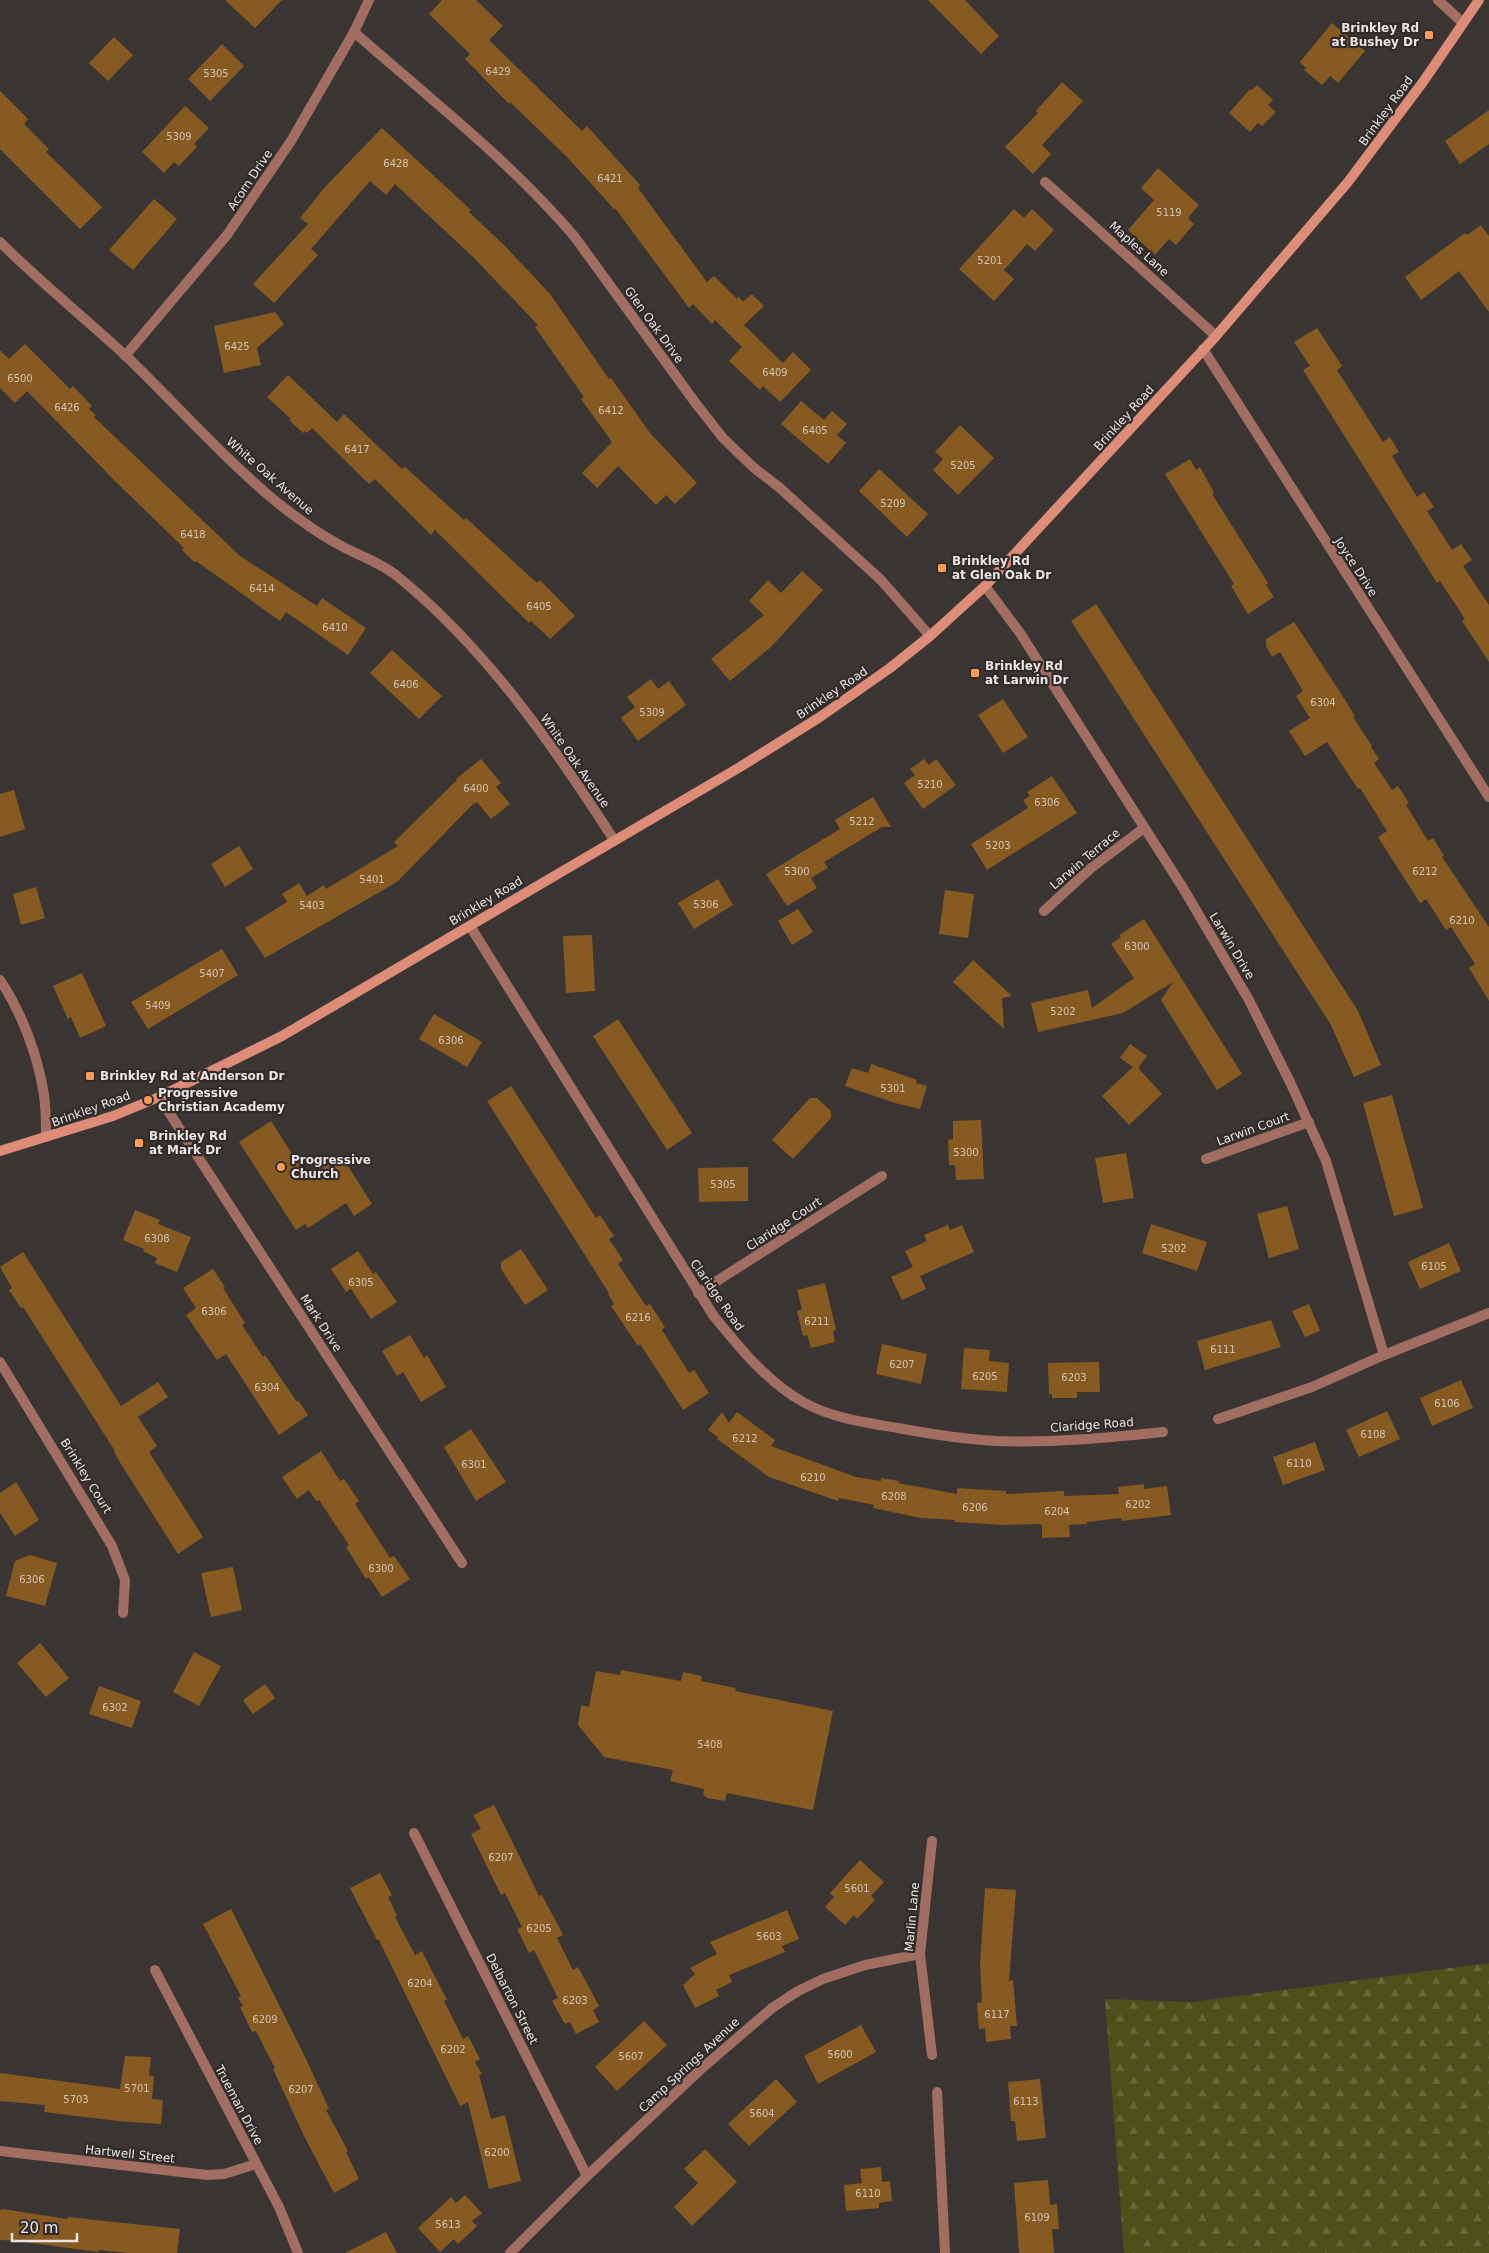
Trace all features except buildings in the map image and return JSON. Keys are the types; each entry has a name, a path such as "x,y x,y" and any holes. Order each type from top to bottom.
{"main road":[{"name":"Brinkley Road","path":"0,1151 113,1116 159,1096 282,1036 820,718 861,690 930,636 984,586 1216,336 1348,182 1423,82 1479,0"}],"street":[{"name":"Acorn Drive","path":"125,356 227,235 292,141 354,32 369,0"},
{"path":"1438,0 1463,22"},
{"name":"Glen Oak Drive","path":"354,32 526,184 574,236 697,405 724,438 753,467 780,488 881,580 930,636"},
{"name":"Maples Lane","path":"1045,182 1216,336"},
{"name":"White Oak Avenue","path":"0,242 125,356 215,445 278,503 335,543 390,570 459,634 523,709 586,797 614,840"},
{"name":"Joyce Drive","path":"1203,349 1489,797"},
{"name":"Larwin Drive","path":"984,586 1020,633 1219,947 1249,1000 1326,1161 1384,1355"},
{"name":"Larwin Terrace","path":"1044,911 1091,868 1144,828"},
{"name":"Claridge Road","path":"470,926 698,1293 714,1316 753,1361 788,1392 820,1410 873,1424 932,1434 994,1441 1084,1440 1163,1432"},
{"path":"0,980 19,1017 39,1071 44,1096 46,1138"},
{"name":"Mark Drive","path":"159,1096 462,1563"},
{"name":"Larwin Court","path":"1206,1159 1309,1122"},
{"name":"Claridge Court","path":"698,1293 882,1176"},
{"path":"1218,1419 1312,1387 1384,1355 1489,1313"},
{"name":"Brinkley Court","path":"0,1362 112,1546 125,1580 123,1613"},
{"name":"Delbarton Street","path":"414,1833 587,2176"},
{"name":"Marlin Lane","path":"932,1841 920,1954 932,2055"},
{"name":"Camp Springs Avenue","path":"510,2253 587,2176 742,2032 798,1991 823,1979 858,1967 920,1954"},
{"name":"Trueman Drive","path":"155,1970 279,2207 298,2253"},
{"path":"937,2092 945,2253"},
{"name":"Hartwell Street","path":"0,2152 207,2175 224,2174 256,2164"}],"green space":[{"path":"1489,1963 1489,2253 1124,2253 1105,1999 1192,2002"}],"place":[{"name":"Brinkley Rd at Bushey Dr","path":"1429,35"},
{"name":"Brinkley Rd at Glen Oak Dr","path":"942,568"},
{"name":"Brinkley Rd at Larwin Dr","path":"975,673"},
{"name":"Brinkley Rd at Anderson Dr","path":"90,1076"},
{"name":"Progressive Christian Academy","path":"148,1100"},
{"name":"Brinkley Rd at Mark Dr","path":"139,1143"},
{"name":"Progressive Church","path":"281,1167"}]}
